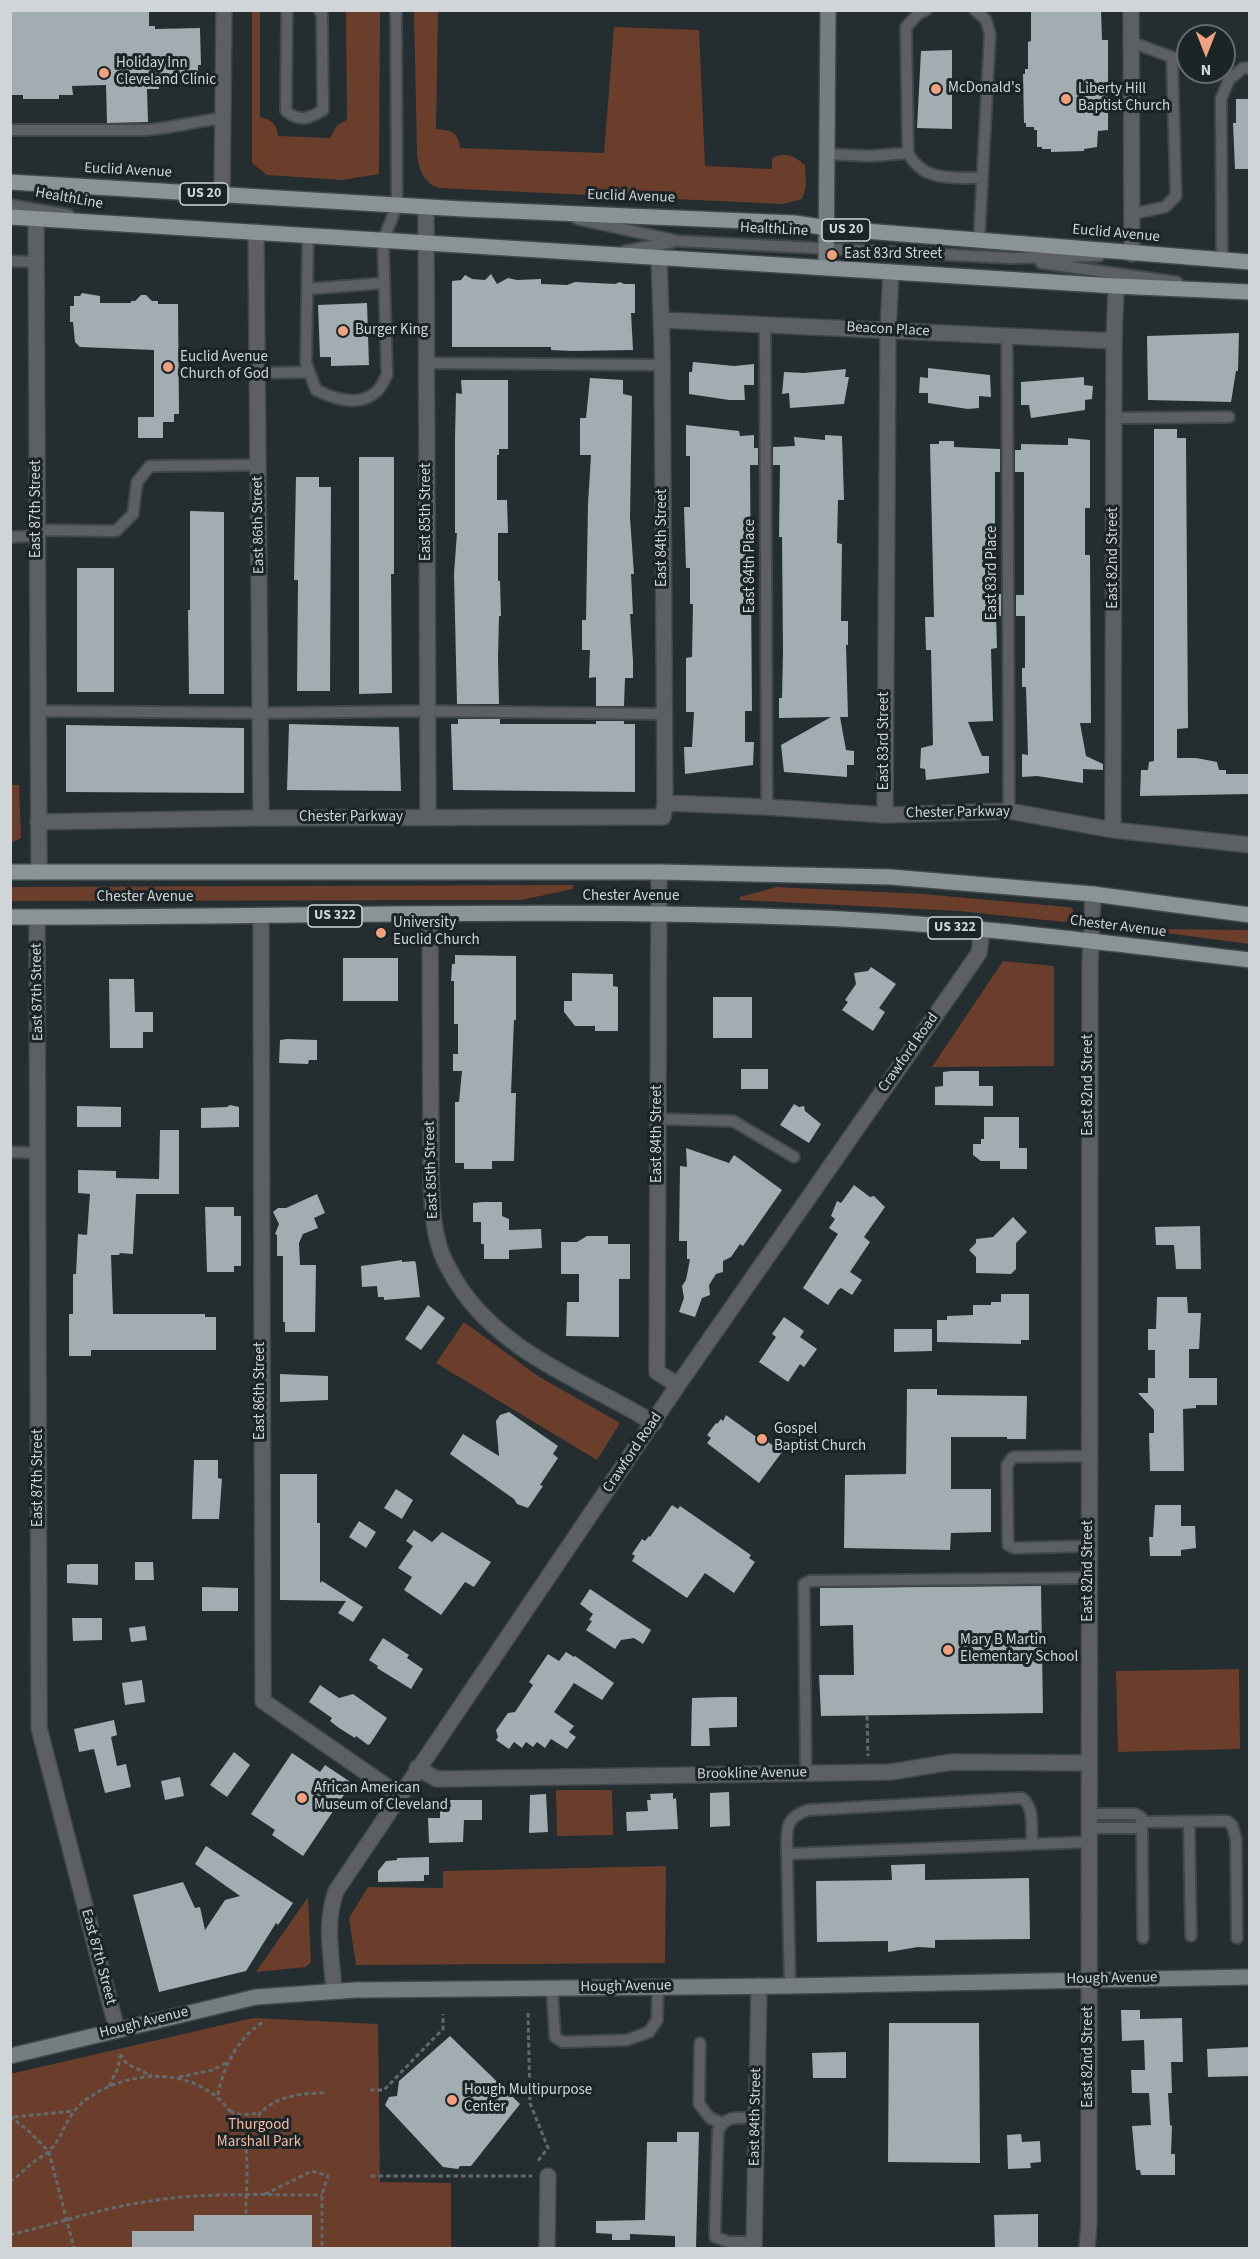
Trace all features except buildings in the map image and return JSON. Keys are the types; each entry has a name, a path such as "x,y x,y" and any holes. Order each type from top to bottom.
{"main road":[{"name":"Euclid Avenue","path":"10,182 397,206 795,224 1250,262"},
{"path":"10,217 1116,286 1243,291"},
{"name":"Chester Avenue","path":"10,872 659,872 891,877 1093,894 1250,915"},
{"name":"Chester Avenue","path":"10,917 659,914 824,918 982,930 1250,960"}],"street":[{"path":"222,195 224,10"},
{"path":"826,268 828,10"},
{"path":"1131,10 1132,214 1140,254"},
{"name":"East 85th Street","path":"426,207 428,818"},
{"name":"East 87th Street","path":"36,219 39,872"},
{"name":"East 86th Street","path":"256,232 261,818"},
{"name":"East 84th Street","path":"659,258 662,365 664,810"},
{"name":"East 83rd Street","path":"885,815 888,331 891,272"},
{"name":"East 82nd Street","path":"1113,830 1116,286"},
{"name":"Beacon Place","path":"661,320 1114,340"},
{"name":"Chester Parkway","path":"38,822 428,818 767,807 885,815 1009,811 1113,830 1250,845"},
{"name":"East 84th Street","path":"659,872 657,1372 678,1385"},
{"name":"East 82nd Street","path":"1087,2248 1089,2223 1090,941 1093,894"},
{"name":"East 85th Street","path":"430,915 431,1182 434,1226 443,1258 469,1300 510,1339 541,1360 654,1423"},
{"name":"East 86th Street","path":"261,916 263,1701 399,1795"},
{"name":"East 87th Street","path":"37,917 39,1728 117,2030"},
{"name":"Crawford Road","path":"334,1991 329,1918 336,1891 678,1385 979,953 982,930"},
{"name":"Brookline Avenue","path":"417,1768 437,1779 891,1772 952,1762 1089,1763"},
{"name":"Hough Avenue","path":"10,2056 256,1996 334,1991 790,1986 1250,1977"},
{"name":"East 84th Street","path":"754,2245 759,1986"},
{"path":"547,2248 548,2176"}],"lane":[{"path":"287,10 286,111 293,117 303,119 312,117 323,110 322,15 319,10"},
{"path":"308,236 306,363 316,390 333,398 360,400 377,391 387,375 383,240 397,206 396,10"},
{"path":"926,10 917,15 906,27 908,153 920,170 929,174 982,178"},
{"path":"975,10 986,20 990,34 979,240"},
{"path":"1131,42 1172,57 1176,196 1165,207 1132,214"},
{"path":"1222,260 1221,99 1229,80 1243,68 1250,68"},
{"path":"10,130 164,129 191,122 224,118"},
{"path":"826,154 870,156 908,153"},
{"name":"HealthLine","path":"10,205 121,224"},
{"name":"HealthLine","path":"545,212 678,241 1011,258 1140,254"},
{"name":"HealthLine","path":"608,254 678,241"},
{"name":"HealthLine","path":"1011,258 1243,291"},
{"path":"10,261 36,262"},
{"path":"307,289 384,283"},
{"name":"East 84th Place","path":"765,325 767,807"},
{"name":"East 83rd Place","path":"1007,336 1009,811"},
{"path":"426,363 662,365"},
{"path":"257,373 309,372"},
{"path":"1114,418 1229,417"},
{"path":"10,537 37,533 116,531 133,514 137,482 150,466 258,465"},
{"path":"37,711 260,713 428,711 664,714"},
{"path":"658,1119 733,1120 794,1157"},
{"path":"10,1152 39,1153"},
{"path":"1089,1456 1013,1457 1007,1465 1007,1476 1008,1545 1014,1548 1089,1546"},
{"path":"806,1773 804,1584 810,1581 1089,1578"},
{"path":"790,1986 787,1829 789,1821 797,1814 808,1810 1022,1798 1028,1802 1030,1808 1032,1844"},
{"path":"1189,1821 1191,1936"},
{"path":"787,1854 1032,1844 1089,1828 1189,1821 1227,1821 1232,1825 1236,1839 1237,1938"},
{"path":"1142,1825 1143,1938"},
{"path":"552,1988 555,2037 563,2042 627,2040 650,2032 657,2020 658,1987"},
{"path":"700,2043 699,2104 710,2118 722,2123"},
{"path":"754,2245 729,2242 716,2237 718,2131 722,2123 730,2118 756,2118"}],"path":[{"path":"867,1716 868,1764"},
{"path":"371,2176 535,2176 536,2164 548,2148 530,2103 528,2013"},
{"path":"370,2090 384,2090 443,2029 443,2014"},
{"path":"174,2078 213,2070 226,2063 245,2039 265,2021"},
{"path":"108,2087 118,2068 120,2054 127,2064 153,2076"},
{"path":"218,2096 226,2063"},
{"path":"10,2181 48,2152 59,2139 65,2122 74,2110 84,2101 108,2087 153,2076 188,2080 218,2096 241,2130 244,2144 246,2215"},
{"path":"230,2111 249,2115 262,2112 289,2096 326,2093"},
{"path":"11,2116 74,2110"},
{"path":"244,2144 262,2112"},
{"path":"11,2116 48,2152 74,2248"},
{"path":"264,2195 312,2171 328,2176 322,2195 322,2248"},
{"path":"10,2235 142,2202 202,2196 322,2195"}],"green space":[{"path":"252,11 260,11 260,117 273,123 278,136 330,138 337,125 347,120 346,11 380,11 379,174 342,180 267,175 252,163"},
{"path":"414,11 438,11 436,129 446,130 456,135 460,148 604,153 614,27 699,30 705,166 772,169 772,159 781,155 789,156 805,165 806,186 802,199 782,204 438,188 425,178 420,169 417,153"},
{"path":"11,785 19,785 21,838 11,843"},
{"path":"573,885 573,889 521,900 10,901 11,887"},
{"path":"776,887 923,894 1067,907 1072,908 1074,913 1073,918 1065,922 959,911 740,900 740,897"},
{"path":"1161,929 1249,930 1249,944 1160,932"},
{"path":"1003,961 1054,966 1054,1066 932,1067"},
{"path":"464,1322 538,1376 620,1423 597,1460 436,1363"},
{"path":"1239,1669 1240,1749 1118,1752 1116,1671"},
{"path":"556,1790 612,1790 613,1835 557,1836"},
{"path":"666,1866 665,1963 356,1965 349,1918 368,1887 443,1888 443,1871"},
{"path":"308,1897 311,1962 306,1967 256,1972"},
{"name":"Thurgood Marshall Park","path":"253,2018 378,2024 380,2182 451,2183 451,2248 11,2248 10,2074"}],"place":[{"name":"Holiday Inn Cleveland Clinic","path":"104,73"},
{"name":"McDonald's","path":"936,89"},
{"name":"Liberty Hill Baptist Church","path":"1066,99"},
{"name":"East 83rd Street","path":"832,255"},
{"name":"Burger King","path":"343,331"},
{"name":"Euclid Avenue Church of God","path":"168,367"},
{"name":"University Euclid Church","path":"381,933"},
{"name":"Gospel Baptist Church","path":"762,1439"},
{"name":"Mary B Martin Elementary School","path":"948,1650"},
{"name":"African American Museum of Cleveland","path":"302,1798"},
{"name":"Hough Multipurpose Center","path":"452,2100"}]}
